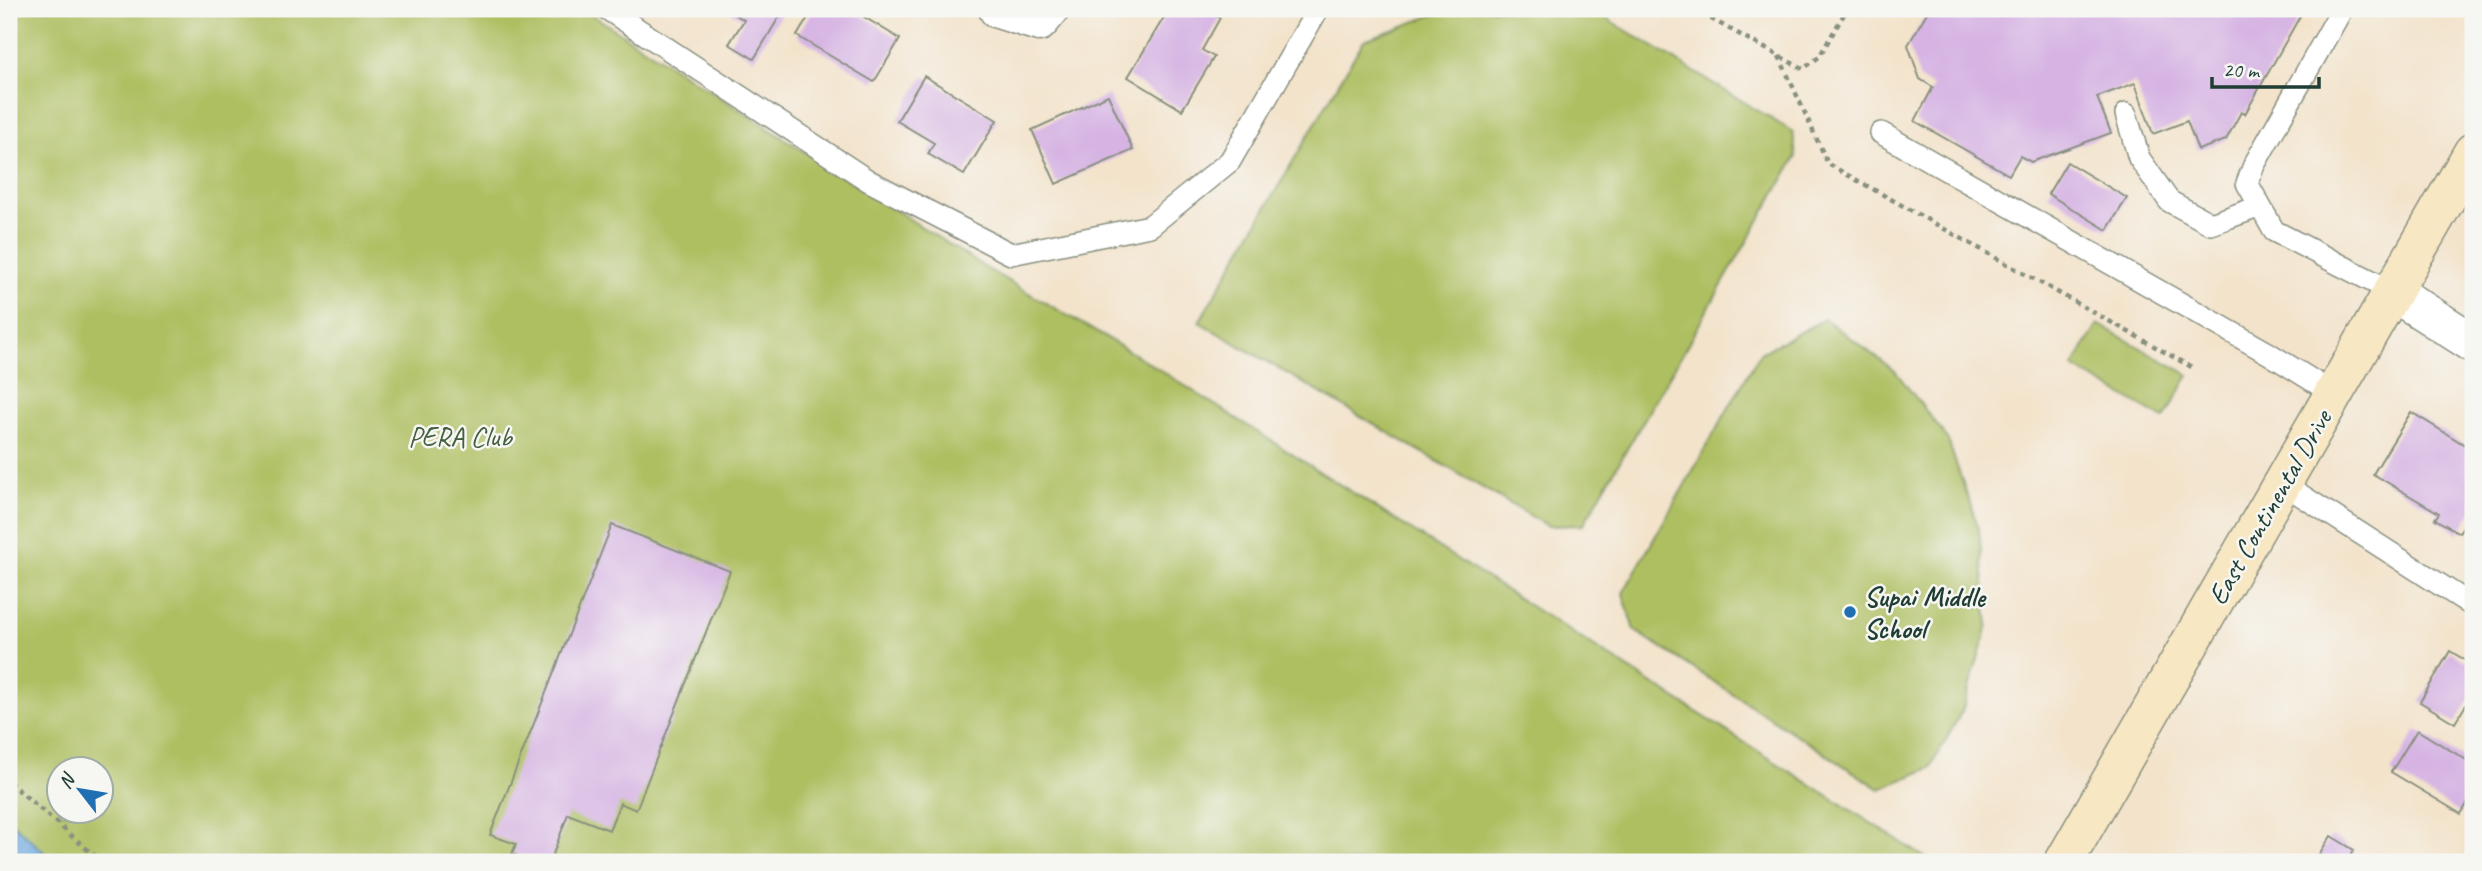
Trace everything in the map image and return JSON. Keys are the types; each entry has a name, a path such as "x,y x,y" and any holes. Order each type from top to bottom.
{"street":[{"path":"998,9 1044,15"},
{"name":"East Continental Drive","path":"2064,862 2473,152"},
{"path":"2392,292 2473,343"}],"lane":[{"path":"607,9 869,181 1011,254 1150,226 1230,161 1318,9"},
{"path":"2342,9 2254,165 2247,183 2274,231 2392,292"},
{"path":"2126,114 2138,158 2169,201 2211,224 2258,206"},
{"path":"1881,133 2268,353 2334,394"},
{"path":"2282,484 2473,606"}],"path":[{"path":"1693,9 1803,69 1819,57 1847,9"},
{"path":"1779,56 1828,164 2195,369"},
{"path":"9,782 102,862"}],"green space":[{"name":"PERA Club","path":"9,9 583,9 984,267 1146,361 1932,862 9,862"},
{"path":"1450,9 1591,9 1793,132 1796,157 1583,525 1548,526 1199,322 1364,40"},
{"path":"1825,319 1895,371 1947,438 1979,529 1988,626 1962,711 1930,768 1880,789 1634,630 1623,593 1760,353"},
{"path":"2098,324 2189,375 2164,419 2073,367"}],"water":[{"path":"9,820 55,862 9,862"}],"building":[{"path":"726,9 784,9 754,59 729,44 744,20"},
{"path":"813,9 851,9 900,39 874,82 797,36"},
{"path":"1169,9 1204,9 1220,18 1202,50 1214,57 1182,110 1128,77"},
{"path":"1929,9 2304,9 2245,114 2241,112 2226,140 2198,150 2187,121 2153,134 2135,83 2097,97 2111,133 2031,162 2020,156 2009,175 1915,121 1933,87 1920,79 1908,45"},
{"path":"924,76 997,120 964,175 928,154 934,143 897,121"},
{"path":"1108,95 1133,150 1056,184 1032,130"},
{"path":"2067,162 2127,198 2107,230 2048,194"},
{"path":"2411,412 2473,450 2473,510 2459,533 2435,519 2439,513 2373,474"},
{"path":"612,525 730,571 636,810 620,803 609,830 568,814 550,862 532,862 512,854 516,844 490,835"},
{"path":"2450,651 2473,665 2473,693 2455,723 2420,702"},
{"path":"2417,730 2473,764 2473,794 2461,814 2391,772"},
{"path":"2331,836 2354,850 2346,862 2315,862"}],"place":[{"name":"Supai Middle School","path":"1850,612"}]}
